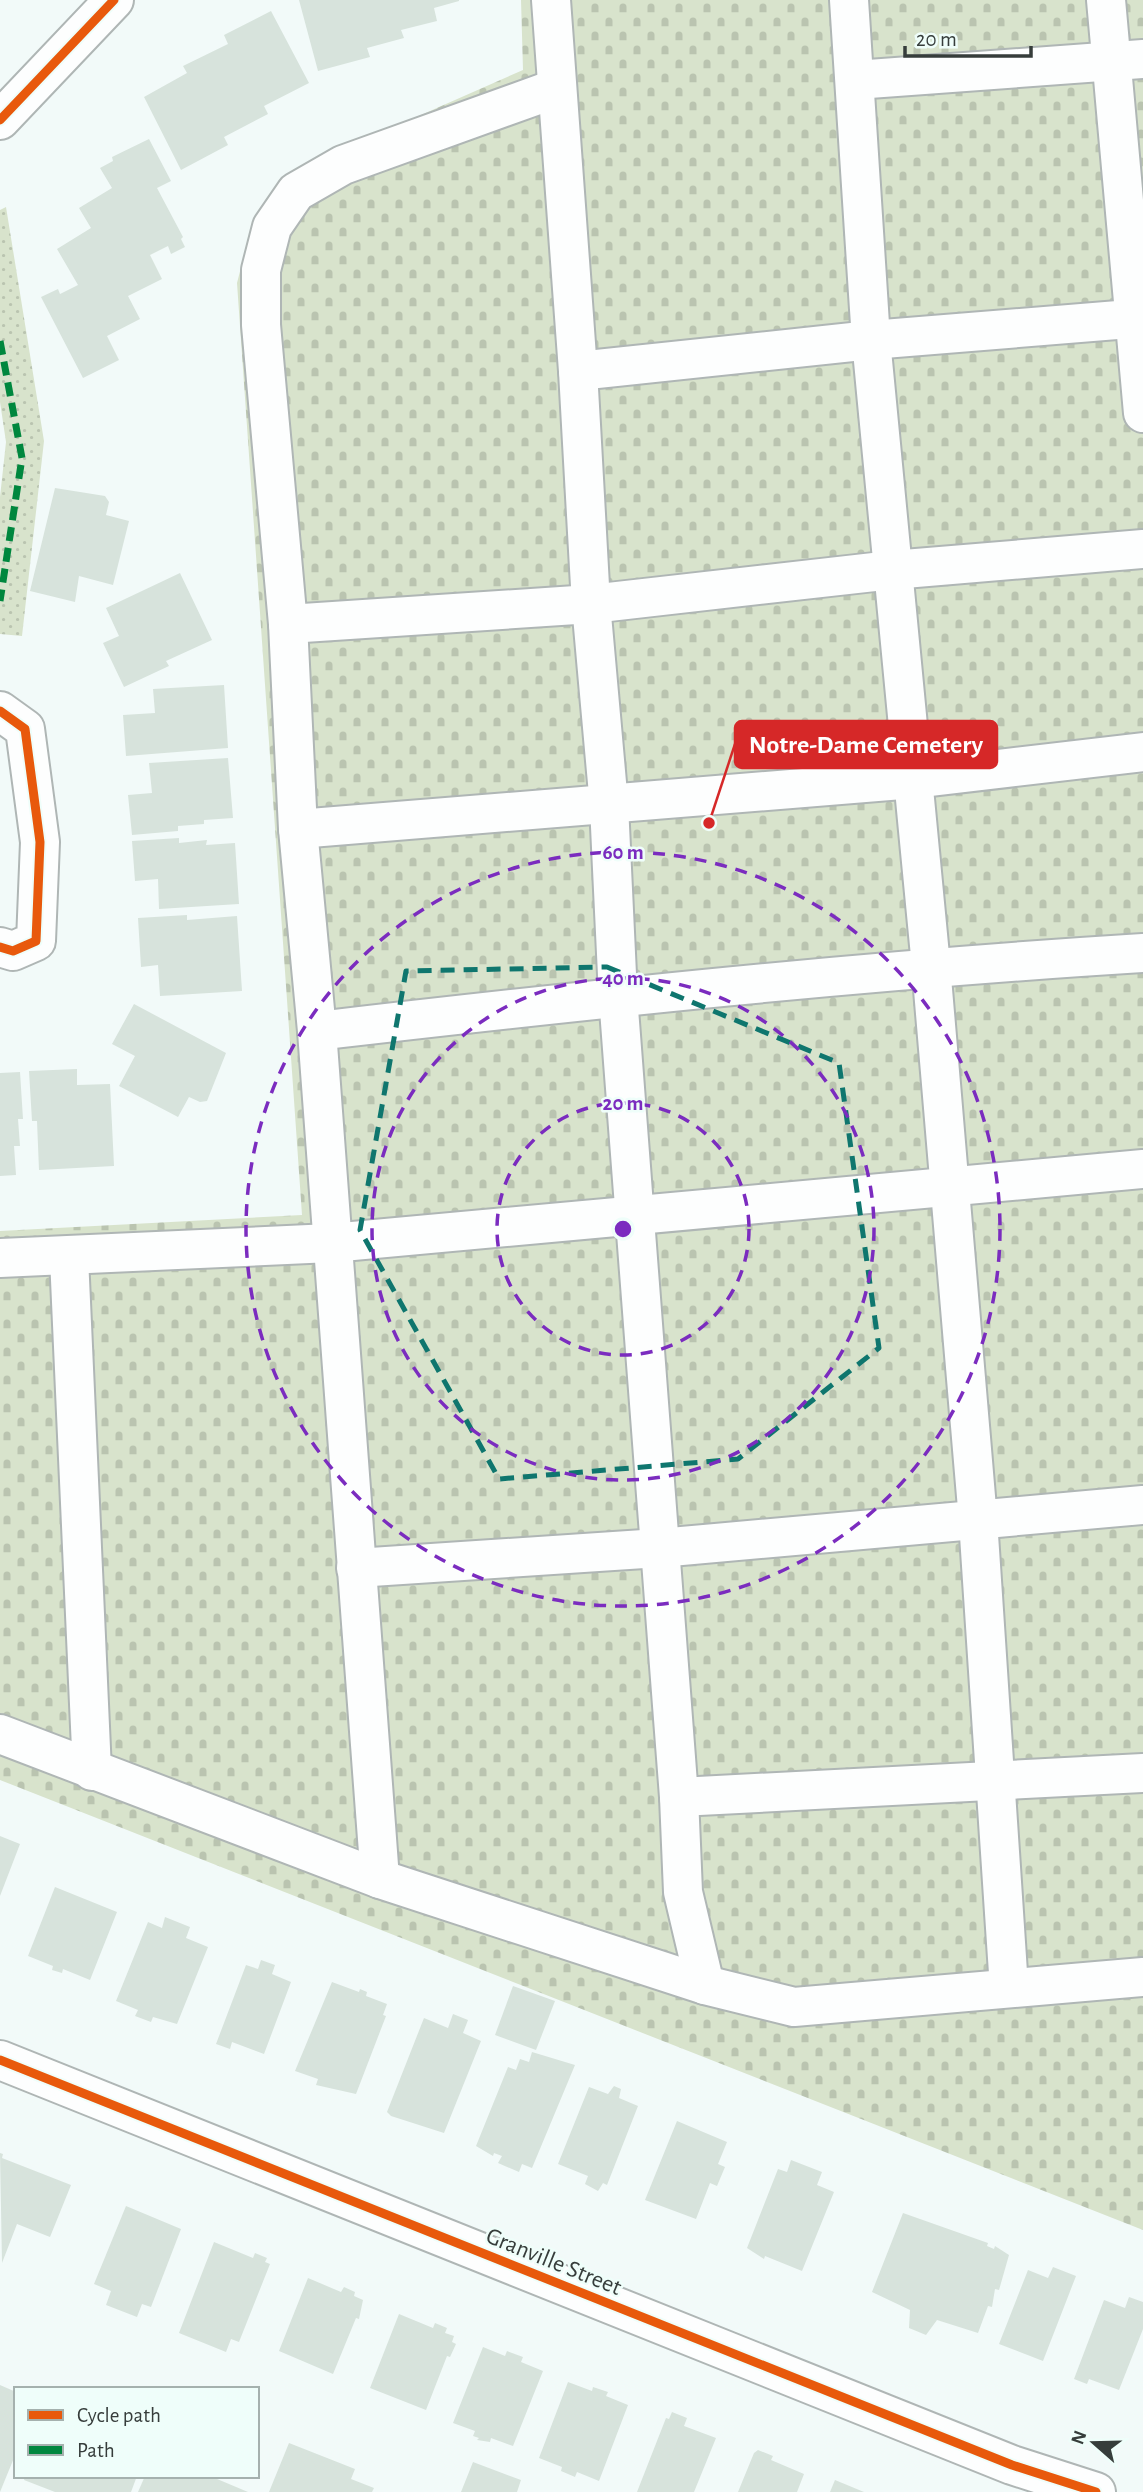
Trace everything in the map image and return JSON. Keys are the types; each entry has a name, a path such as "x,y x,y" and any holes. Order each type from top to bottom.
{"street":[{"path":"0,120 114,0"},
{"path":"551,0 578,370 591,604 609,805 618,996 680,1797 683,1892 705,1985"},
{"path":"849,0 871,340 931,966 978,1520 993,1781 1009,1988"},
{"path":"1106,0 1127,60 1143,412"},
{"path":"855,80 1127,60"},
{"path":"380,1878 317,1031 298,829 288,624 261,325 261,270 272,227 296,192 342,165 557,88"},
{"path":"578,370 871,340 1139,318"},
{"path":"288,624 591,604 892,570 1143,549"},
{"path":"0,711 25,729 40,842 36,941 13,951 0,947"},
{"path":"298,829 914,779 1143,752"},
{"path":"317,1031 618,996 931,966 1143,953"},
{"path":"0,1258 331,1244 1143,1169"},
{"path":"69,1257 92,1770"},
{"path":"356,1568 659,1548 1143,1505"},
{"path":"0,1734 380,1878 705,1985 794,2007 1143,1977"},
{"path":"680,1797 1143,1773"},
{"name":"Granville Street","path":"0,2060 1012,2465 1096,2492"}],"highlighted area":[{"path":"607,967 839,1063 879,1348 738,1459 499,1479 360,1230 406,971"}],"green space":[{"path":"521,0 1143,0 1143,2230 0,1780 0,1231 302,1215 237,283 253,221 284,181 396,126 523,70"},
{"path":"6,207 44,441 22,636 0,634 0,497 6,442 0,402 0,210"}],"building":[{"path":"299,0 459,1 434,8 437,21 401,30 404,38 367,48 370,57 318,71"},
{"path":"271,11 309,83 264,106 268,114 224,137 228,145 181,170 144,97 187,73 183,66 228,44 224,35"},
{"path":"149,139 171,181 157,188 183,237 181,239 185,247 171,254 168,246 150,255 162,279 128,296 140,319 107,336 119,360 83,378 41,297 58,289 60,294 78,285 57,249 91,228 79,208 112,188 100,168 113,161 112,157"},
{"path":"55,488 105,496 109,502 106,515 129,521 113,585 79,576 75,602 30,591"},
{"path":"180,573 212,640 166,661 169,666 124,687 103,643 119,636 106,608"},
{"path":"224,685 228,748 126,756 123,715 155,713 153,689"},
{"path":"228,758 233,818 204,820 204,824 178,826 178,831 132,835 128,795 152,793 149,763"},
{"path":"179,838 179,843 207,840 206,845 235,843 239,904 159,909 158,879 135,881 132,841"},
{"path":"187,915 187,920 237,916 242,991 160,996 158,965 141,967 138,918"},
{"path":"134,1004 226,1053 207,1101 200,1102 189,1097 178,1117 119,1086 135,1056 112,1044"},
{"path":"77,1069 77,1085 110,1084 114,1166 39,1170 37,1121 32,1121 29,1071"},
{"path":"20,1072 23,1119 18,1119 20,1146 14,1146 16,1175 0,1176 0,1073"},
{"path":"0,1836 20,1844 0,1896"},
{"path":"55,1887 117,1912 90,1980 63,1969 62,1973 52,1970 53,1966 28,1956"},
{"path":"165,1917 190,1927 186,1938 208,1947 177,2024 153,2017 151,2022 135,2016 138,2010 116,2001 148,1922 162,1928"},
{"path":"261,1960 275,1965 272,1974 291,1982 264,2054 232,2042 230,2049 216,2044 246,1965 258,1969"},
{"path":"332,1982 359,1992 360,1989 367,1992 366,1996 387,2004 383,2015 386,2016 356,2094 316,2085 318,2079 295,2071"},
{"path":"513,1986 555,2001 536,2050 495,2035"},
{"path":"453,2014 468,2020 463,2033 481,2041 444,2133 391,2116 387,2112 424,2018 448,2028"},
{"path":"532,2052 575,2065 532,2168 522,2164 519,2172 498,2163 502,2156 494,2153 493,2156 476,2146 508,2067 516,2070 520,2059 529,2062"},
{"path":"614,2086 621,2089 619,2098 638,2106 607,2185 603,2183 598,2191 585,2184 588,2176 558,2164 589,2087 608,2094"},
{"path":"677,2121 727,2142 718,2164 725,2167 717,2186 710,2183 696,2219 645,2200"},
{"path":"0,2153 3,2154 2,2158 71,2185 50,2237 17,2224 2,2263"},
{"path":"791,2160 822,2172 817,2185 834,2192 802,2271 765,2256 764,2259 747,2248 778,2169 787,2172"},
{"path":"126,2206 181,2229 151,2307 142,2304 137,2317 106,2305 111,2291 94,2284"},
{"path":"903,2213 988,2243 987,2246 994,2249 995,2246 1009,2255 999,2290 995,2289 992,2307 988,2306 978,2333 937,2320 926,2335 909,2328 910,2310 872,2292"},
{"path":"214,2242 253,2258 255,2253 267,2258 265,2262 270,2264 239,2342 231,2339 226,2352 179,2333"},
{"path":"1053,2267 1076,2276 1043,2361 999,2344 1028,2270 1048,2278"},
{"path":"308,2278 341,2292 344,2287 363,2300 359,2319 356,2318 333,2374 279,2351"},
{"path":"1129,2297 1143,2302 1143,2329 1119,2390 1089,2379 1087,2384 1074,2379 1104,2300 1125,2308"},
{"path":"399,2314 433,2328 435,2323 447,2328 445,2333 454,2336 452,2342 456,2344 450,2357 447,2356 426,2410 370,2388"},
{"path":"483,2347 505,2356 507,2351 523,2357 521,2362 543,2371 513,2446 491,2438 490,2442 477,2440 479,2438 473,2436 475,2431 453,2423"},
{"path":"568,2382 592,2391 593,2387 608,2392 606,2396 628,2405 599,2481 577,2472 575,2477 561,2471 562,2467 539,2458"},
{"path":"0,2385 14,2391 14,2458 0,2492"},
{"path":"672,2412 687,2418 684,2426 716,2438 694,2492 637,2492 666,2418 669,2419"},
{"path":"289,2443 355,2469 351,2479 374,2488 372,2492 269,2492"},
{"path":"758,2450 773,2456 771,2460 804,2474 797,2492 738,2492 754,2453"},
{"path":"473,2462 521,2480 517,2492 461,2492"},
{"path":"136,2478 131,2492 55,2492 24,2480"},
{"path":"144,2478 215,2478 248,2492 138,2492"},
{"path":"835,2480 864,2492 830,2492"}],"marked path":[{"path":"0,341 22,458 0,601"}],"cycle path":[{"path":"0,120 114,0"},
{"path":"0,711 25,729 40,842 36,941 13,951 0,947"},
{"path":"0,2060 1012,2465 1096,2492"}],"place":[{"name":"Notre-Dame Cemetery","path":"709,823"}]}
